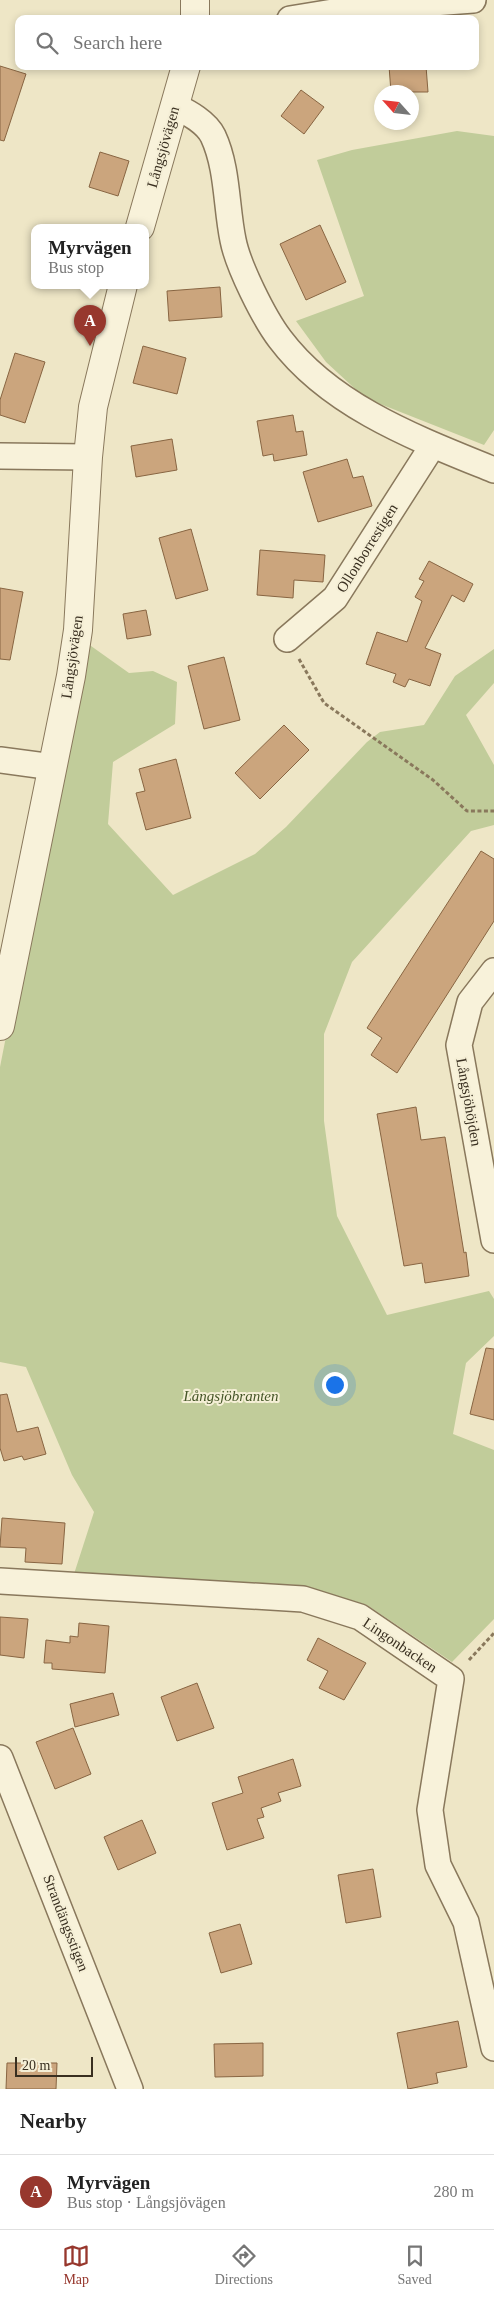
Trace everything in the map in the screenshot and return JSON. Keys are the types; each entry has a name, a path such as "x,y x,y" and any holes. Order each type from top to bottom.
{"street":[{"path":"195,0 195,15"},
{"path":"315,15 352,9 473,0"},
{"name":"Långsjövägen","path":"141,224 185,70"},
{"path":"175,106 192,114 213,135 222,168 233,242 249,285 280,339 315,376 355,406 433,445 494,470"},
{"name":"Långsjövägen","path":"0,1026 53,767 78,630 88,458 93,407 122,289"},
{"name":"Ollonborrestigen","path":"287,639 335,598 433,445"},
{"path":"0,456 88,458"},
{"path":"0,760 53,767"},
{"name":"Långsjöhöjden","path":"494,971 470,1002 459,1045 494,1240"},
{"name":"Lingonbacken","path":"0,1581 303,1599 360,1617 451,1680 430,1810 438,1865 466,1922 494,2048"},
{"name":"Strandängsstigen","path":"0,1758 130,2089"}],"path":[{"path":"287,639 324,703 433,780 467,811 494,811"},
{"path":"451,1680 494,1633"}],"green space":[{"path":"457,131 494,136 494,430 484,445 365,398 326,362 296,321 364,296 317,160 352,150"},
{"name":"Långsjöbranten","path":"84,641 129,673 153,671 177,682 175,724 113,762 108,824 173,895 255,854 286,827 367,742 380,732 424,725 455,676 494,649 494,683 466,715 494,765 494,825 471,831 352,962 324,1034 324,1121 337,1216 387,1315 489,1291 494,1299 494,1336 466,1363 453,1434 494,1450 494,1619 452,1662 367,1605 299,1585 74,1574 94,1512 72,1475 26,1367 0,1362 0,1067"}],"building":[{"path":"0,66 26,74 4,141 0,140"},
{"path":"389,70 426,70 428,92 419,92 419,85 390,85"},
{"path":"301,90 324,107 304,134 281,116"},
{"path":"100,152 129,161 118,196 89,187"},
{"path":"320,225 346,282 306,300 280,244"},
{"path":"220,287 222,317 169,321 167,291"},
{"path":"143,346 186,358 177,394 133,383"},
{"path":"15,353 45,362 25,423 0,415 0,400"},
{"path":"293,415 296,432 303,431 307,455 274,461 273,454 263,456 257,421"},
{"path":"172,439 177,470 136,477 131,446"},
{"path":"347,459 353,478 363,476 372,506 318,522 303,472"},
{"path":"191,529 208,590 176,599 159,538"},
{"path":"260,550 325,555 323,582 294,580 293,598 257,595"},
{"path":"429,561 473,584 464,602 452,595 425,648 441,654 430,686 409,679 405,687 393,682 396,674 366,664 377,632 407,642 422,601 415,597 424,581 419,579"},
{"path":"0,588 23,592 10,660 0,659"},
{"path":"146,610 151,635 127,639 123,614"},
{"path":"224,657 240,720 204,729 188,666"},
{"path":"284,725 309,750 260,799 235,773"},
{"path":"176,759 191,818 146,830 136,793 145,791 139,769"},
{"path":"481,851 494,859 494,921 397,1073 371,1055 382,1038 367,1028"},
{"path":"416,1107 421,1140 445,1137 469,1276 425,1283 422,1263 404,1266 377,1114"},
{"path":"486,1348 494,1349 494,1420 470,1414"},
{"path":"7,1394 17,1432 38,1427 46,1454 24,1460 22,1456 4,1461 0,1448 0,1395"},
{"path":"2,1518 65,1523 62,1564 25,1562 26,1548 0,1547"},
{"path":"0,1617 28,1619 24,1658 0,1655"},
{"path":"79,1623 109,1626 105,1673 52,1669 52,1663 44,1663 46,1640 70,1643 70,1636 78,1637"},
{"path":"318,1638 366,1663 344,1700 319,1688 328,1671 307,1660"},
{"path":"197,1683 214,1728 177,1741 161,1697"},
{"path":"113,1693 119,1715 75,1727 70,1704"},
{"path":"73,1728 91,1774 55,1789 36,1742"},
{"path":"293,1759 301,1786 278,1793 281,1801 261,1808 264,1817 257,1819 264,1838 227,1850 212,1803 243,1793 238,1777"},
{"path":"142,1820 156,1853 118,1870 104,1837"},
{"path":"373,1869 381,1917 346,1923 338,1875"},
{"path":"240,1924 252,1964 221,1973 209,1933"},
{"path":"458,2021 467,2067 436,2073 438,2083 408,2089 397,2033"},
{"path":"263,2043 263,2076 215,2077 214,2044"},
{"path":"7,2063 57,2063 56,2089 6,2089"}],"place":[{"name":"Myrvägen","path":"90,346"}]}
